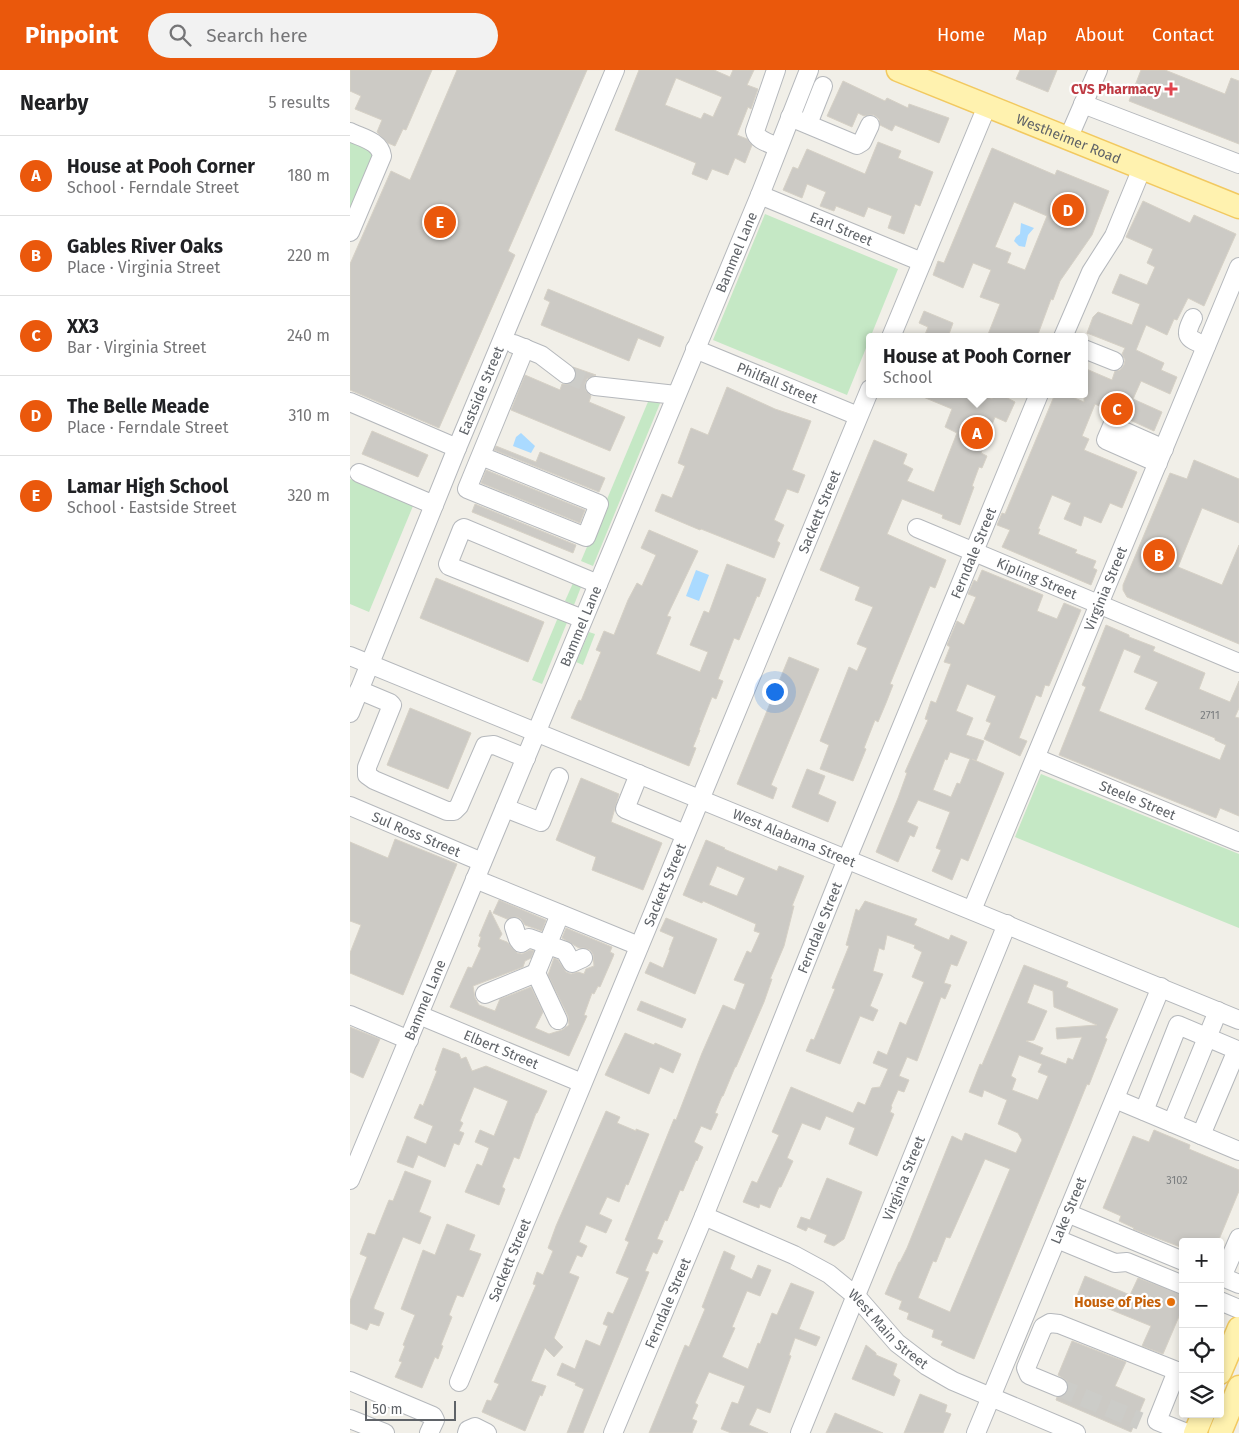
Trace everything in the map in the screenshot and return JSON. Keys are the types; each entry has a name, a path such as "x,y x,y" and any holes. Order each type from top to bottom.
{"main road":[{"name":"Westheimer Road","path":"898,70 1239,207"},
{"path":"1229,1363 1239,1328"},
{"path":"1220,1433 1239,1387"},
{"path":"1195,1433 1201,1418"}],"street":[{"name":"Eastside Street","path":"350,713 434,505 615,70"},
{"path":"776,70 756,135 760,139 778,147"},
{"path":"1068,139 1098,70"},
{"name":"Bammel Lane","path":"350,1180 354,1159 409,1040 506,808 760,195 807,71"},
{"path":"808,124 823,86"},
{"path":"1083,104 1239,164"},
{"path":"893,333 987,106"},
{"path":"790,117 857,145 862,142 870,125"},
{"path":"350,132 376,143 381,149 382,156 350,232"},
{"path":"1065,333 1091,272 1114,236 1142,168"},
{"name":"Earl Street","path":"760,195 922,262"},
{"name":"Virginia Street","path":"972,910 1239,267"},
{"path":"1193,318 1187,335 1189,339 1206,346"},
{"path":"502,344 516,344 541,355 566,374"},
{"path":"481,456 600,504 586,537 467,489 525,348"},
{"name":"Philfall Street","path":"695,349 858,416"},
{"path":"1088,351 1114,361"},
{"path":"595,386 676,395"},
{"name":"Sackett Street","path":"459,1382 866,398"},
{"name":"Ferndale Street","path":"612,1433 704,1216 847,859 1038,398"},
{"path":"350,402 458,448"},
{"path":"359,473 434,505"},
{"path":"583,619 449,566 448,564 458,538 464,528 598,584"},
{"name":"Kipling Street","path":"918,528 1239,663"},
{"name":"West Alabama Street","path":"350,656 1239,1020"},
{"path":"359,690 392,705 367,767 367,774 374,780 448,811 454,811 459,806 485,746 494,745 526,758"},
{"name":"Steele Street","path":"1036,758 1239,842"},
{"path":"639,774 625,809 685,834"},
{"path":"506,808 541,822 560,778"},
{"name":"Sul Ross Street","path":"350,806 482,862"},
{"path":"475,879 639,946"},
{"path":"485,994 536,973 560,914"},
{"name":"Virginia Street","path":"800,1433 857,1297 1007,924"},
{"path":"514,927 521,943 529,938 565,951 572,963 583,958"},
{"path":"536,973 558,1020"},
{"name":"Lake Street","path":"976,1433 1161,987"},
{"path":"1172,1123 1218,1011"},
{"path":"350,1015 409,1040"},
{"name":"Elbert Street","path":"419,1015 582,1084"},
{"path":"1144,1111 1178,1026 1237,1050 1201,1135"},
{"path":"1115,1099 1239,1151"},
{"path":"1067,1213 1179,1259"},
{"name":"West Main Street","path":"704,1216 794,1255 829,1274 857,1297 897,1343 928,1366 953,1381 1076,1433"},
{"path":"1224,1270 1239,1238"},
{"path":"1057,1239 1115,1263 1127,1262 1179,1284"},
{"path":"1224,1278 1239,1284"},
{"path":"1224,1303 1239,1309"},
{"path":"1058,1388 1029,1375 1026,1368 1043,1327 1050,1323 1059,1324 1081,1332 1179,1372"},
{"path":"1179,1373 1148,1421 1187,1433"},
{"path":"350,1381 433,1416 434,1420 430,1433"},
{"path":"350,1418 385,1433"},
{"path":"467,1433 468,1430 475,1427 487,1433"}],"green space":[{"path":"350,141 368,149 373,155 350,218"},
{"path":"765,214 898,269 872,333 866,333 866,348 847,395 713,340"},
{"path":"650,397 661,401 593,566 581,561"},
{"path":"350,479 413,506 369,612 350,604"},
{"path":"573,583 581,587 574,605 565,601"},
{"path":"559,615 568,620 542,684 532,680"},
{"path":"589,632 595,634 583,665 576,662"},
{"path":"1041,774 1239,854 1239,928 1015,837"}],"water":[{"path":"1021,223 1034,228 1028,235 1025,247 1019,246 1014,241 1020,234"},
{"path":"521,433 535,446 531,453 513,446 516,437"},
{"path":"696,570 709,575 699,601 686,596"}],"building":[{"path":"350,70 432,70 406,130 403,129 395,146 388,143 377,132 382,120 355,109 361,96 350,91"},
{"path":"457,70 587,70 508,251 515,255 439,428 350,390 350,264 391,171 410,180"},
{"path":"639,70 714,70 730,77 733,70 754,70 747,85 758,89 751,109 748,107 737,135 747,139 752,145 745,163 735,158 728,175 712,169 707,180 692,174 696,163 615,130","holes":["676,78 722,97 713,117 704,113 701,119 665,105"]},
{"path":"1020,70 1057,70 1048,92 1016,79"},
{"path":"1141,70 1165,70 1225,94 1231,78 1239,81 1239,144 1129,101"},
{"path":"843,81 885,101 887,98 908,108 909,104 949,118 939,143 895,125 892,131 880,125 879,119 874,115 864,116 858,113 852,127 827,116"},
{"path":"878,142 901,151 898,158 933,172 920,206 915,204 904,234 888,228 892,216 868,207 864,217 836,206 834,211 820,206 826,192 807,184 802,198 783,190 793,167 798,169 807,149 865,174"},
{"path":"992,148 1055,175 1057,170 1109,191 1092,235 1060,281 1038,333 989,333 1000,304 980,297 991,270 973,263 963,288 933,275 938,261 944,263","holes":["1014,202 1047,216 1025,270 1007,263 1011,253 995,247"]},
{"path":"1143,201 1190,223 1194,215 1236,234 1204,306 1188,298 1177,320 1174,319 1167,335 1146,325 1136,350 1164,363 1161,370 1177,377 1170,394 1141,381 1133,399 1162,412 1154,431 1095,404 1082,436 1089,439 1084,450 1137,472 1122,508 1110,503 1101,523 1084,516 1081,526 1064,519 1071,503 1052,495 1038,529 1040,529 1038,534 1077,550 1075,553 1096,561 1093,568 1097,570 1091,585 1002,547 1010,530 997,525 1002,513 1005,514 1053,398 1074,398 1084,402 1084,398 1088,398 1088,370 1112,380 1115,371 1120,370 1124,365 1125,360 1122,354 1125,348 1087,333 1093,317 1098,312 1132,325 1140,304 1112,293 1120,274 1147,285 1155,267 1147,263 1153,249 1126,237"},
{"path":"548,289 664,337 660,347 638,338 629,361 541,325 550,302 544,299"},
{"path":"924,311 953,323 949,333 926,333 928,327 919,323"},
{"path":"573,367 596,375 587,379 585,384 586,391 591,396 589,402 625,417 610,451 511,410 525,375 560,390 562,384 570,384 575,380 577,375"},
{"path":"727,387 775,409 811,421 792,470 805,475 798,493 787,489 774,520 784,525 777,541 780,543 774,558 655,511 662,494 672,498 685,466 678,463 691,428 708,435"},
{"path":"926,398 1008,398 1015,402 1006,422 995,417 981,453 987,456 982,468 979,467 960,525 942,518 943,515 902,499 887,534 946,560 935,588 930,586 890,684 893,685 886,703 878,722 875,720 853,781 820,769 829,745 820,741 849,667 857,671 867,648 857,644 873,607 855,600 860,587 820,570 874,440 907,454 903,464 913,469 907,481 934,492 957,433 945,427 952,409"},
{"path":"372,431 428,455 418,477 362,454"},
{"path":"496,446 536,462 540,452 605,478 599,492 494,450"},
{"path":"1194,460 1239,479 1239,523 1202,508 1178,567 1222,585 1239,545 1239,644 1127,597 1123,590 1123,585 1170,473 1187,479"},
{"path":"486,470 585,510 580,523 481,483"},
{"path":"475,504 576,545 573,553 472,512"},
{"path":"649,530 698,551 667,616 671,617 656,654 700,672 708,652 690,645 704,611 709,613 727,564 766,579 739,640 734,638 718,679 723,681 716,699 712,697 693,747 696,748 689,766 571,718 579,700 581,701 601,652 596,650 604,631 614,635 628,600 637,583 642,586 656,555 641,548"},
{"path":"982,570 1043,595 1037,611 1057,619 1064,603 1081,610 1049,686 1045,685 1041,697 1036,695 1019,738 1027,741 1020,756 984,739 991,723 986,721 996,696 967,684 956,711 973,718 966,735 984,741 976,761 1004,773 968,861 961,858 952,880 932,871 941,850 936,848 950,812 918,800 907,822 918,827 914,837 910,835 898,862 876,852 898,798 907,773 905,772 928,720 925,719 931,701 936,703 951,664 944,662 950,647 947,645 957,621 964,625 976,597 968,594 974,580 977,582","holes":["950,752 970,759 960,784 957,783 951,797 933,790 945,759 947,760"]},
{"path":"436,578 544,622 528,662 420,618"},
{"path":"1106,625 1129,635 1129,637 1155,647 1153,651 1205,673 1199,689 1230,702 1239,681 1239,708 1235,717 1239,718 1239,816 1220,808 1216,818 1059,755 1086,687 1082,685","holes":["1124,649 1141,656 1134,672 1158,682 1145,709 1215,738 1215,740 1226,745 1220,760 1099,711"]},
{"path":"789,657 819,669 771,785 777,788 773,799 737,784"},
{"path":"410,708 471,733 448,789 387,765"},
{"path":"807,769 825,776 818,794 836,802 828,822 792,807"},
{"path":"581,778 619,794 611,822 662,843 643,890 592,870 596,857 556,840"},
{"path":"395,839 457,864 403,995 350,973 350,953 361,925 350,921 350,842 388,858"},
{"path":"706,840 777,871 779,866 804,876 792,906 794,906 784,946 770,979 772,979 764,1002 722,1096 715,1113 718,1114 711,1130 701,1126 694,1142 703,1147 683,1191 680,1190 657,1239 663,1241 657,1254 653,1252 645,1271 649,1272 583,1433 567,1433 584,1389 575,1385 576,1383 557,1375 562,1363 575,1369 586,1340 600,1346 608,1326 603,1324 608,1312 613,1314 629,1278 616,1273 629,1242 625,1240 723,1005 735,1010 745,984 734,980 747,951 751,953 760,933 754,931 756,924 703,901 702,903 683,895","holes":["717,866 745,878 737,896 709,885"]},
{"path":"499,900 546,920 542,931 525,925 517,917 507,919 493,913"},
{"path":"865,901 917,919 914,925 949,940 951,935 967,942 957,966 951,964 944,983 951,985 945,999 941,997 917,1061 907,1057 899,1076 909,1080 904,1092 898,1090 891,1106 890,1112 894,1114 877,1156 849,1144 855,1128 826,1116 820,1130 802,1123 787,1158 793,1161 770,1208 760,1204 759,1208 743,1202 752,1181 757,1183 779,1135 772,1132 791,1087 853,1113 858,1102 865,1105 872,1088 880,1087 888,1069 873,1063 878,1051 887,1055 900,1022 906,1025 924,982 912,977 922,952 914,948 915,945 887,935 884,950 879,948 873,971 883,974 870,1006 878,1010 873,1021 860,1016 840,1064 806,1051 811,1039 814,1040 835,989 832,988 849,946 846,945 856,909 859,911"},
{"path":"490,910 502,934 499,939 507,942 517,953 522,954 530,950 534,951 531,958 525,961 523,967 473,986 475,998 479,1005 495,1011 500,999 531,987 543,1012 535,1028 549,1034 562,1030 569,1025 568,1016 548,975 554,958 558,960 566,972 571,974 578,972 584,974 586,969 594,966 593,954 590,950 579,948 562,938 566,928 612,947 610,952 614,954 613,957 600,987 598,986 594,994 592,993 584,1015 587,1016 569,1056 450,1007 468,967 472,968 481,948 478,946 481,937 479,936"},
{"path":"666,918 717,939 695,994 645,973 650,962 663,968 670,950 674,937 660,931"},
{"path":"1024,965 1068,982 1066,987 1118,1009 1105,1038 1107,1039 1089,1085 1087,1084 974,1359 941,1345 943,1341 932,1337 934,1330 907,1319 909,1313 899,1309 902,1301 885,1294 907,1248 952,1136 962,1141 965,1133 1016,1153 1022,1140 1018,1133 998,1124 1007,1100 984,1090 982,1097 969,1092 980,1064 982,1065","holes":["1034,984 1053,991 1054,1007 1097,1025 1056,1028 1057,1039 1082,1037 1073,1060 1068,1058 1066,1064 1040,1054 1043,1048 1026,1041 1034,1040 1047,1011 1027,1003","1019,1055 1042,1064 1038,1072 1048,1076 1038,1100 1012,1090 1016,1079 1011,1076","985,1159 1010,1169 950,1312 918,1298 933,1261 936,1262 946,1237 950,1238"]},
{"path":"641,1001 686,1019 682,1028 637,1010"},
{"path":"350,1027 380,1039 363,1078 350,1072"},
{"path":"625,1033 681,1054 673,1073 660,1067 649,1094 605,1075"},
{"path":"443,1048 459,1054 461,1059 466,1057 472,1071 486,1066 547,1091 536,1113 519,1159 514,1157 502,1187 505,1189 499,1205 465,1192 477,1164 482,1166 489,1148 475,1142 480,1130 494,1136 508,1101 474,1087 460,1121 463,1123 459,1131 464,1133 459,1145 454,1143 445,1167 418,1155 413,1168 397,1162 407,1136 426,1144 433,1126 414,1118 420,1104 423,1106 437,1071 435,1070"},
{"path":"606,1111 620,1117 617,1123 649,1134 619,1202 607,1197 599,1214 612,1220 606,1233 586,1225 579,1242 587,1246 582,1257 577,1255 569,1273 579,1277 554,1338 563,1347 554,1357 545,1348 531,1381 546,1386 542,1396 540,1395 525,1431 482,1412 487,1400 491,1401 499,1384 494,1382 536,1285 533,1284 537,1272 543,1275 553,1251 548,1248 556,1226"},
{"path":"1154,1130 1190,1145 1189,1149 1239,1170 1239,1191 1220,1238 1179,1238 1179,1246 1133,1229 1119,1221 1121,1216 1103,1208 1133,1136 1149,1142"},
{"path":"405,1171 431,1181 419,1212 431,1217 420,1244 403,1237 374,1307 374,1309 384,1313 379,1326 370,1323 367,1330 350,1323 350,1301 367,1257 360,1254 368,1233 375,1235 389,1200 393,1201"},
{"path":"827,1178 862,1192 844,1239 834,1246 824,1242 827,1235 808,1227 806,1231 797,1227 801,1217 810,1220"},
{"path":"447,1224 475,1235 469,1250 481,1254 463,1297 457,1295 449,1315 452,1317 441,1345 443,1346 438,1359 435,1357 422,1388 395,1377 402,1362 399,1361 405,1346 403,1345 415,1315 401,1309 423,1250 435,1255"},
{"path":"724,1251 735,1256 730,1269 752,1279 758,1265 771,1270 760,1296 747,1291 732,1327 735,1328 722,1357 748,1369 772,1313 777,1315 791,1283 814,1292 799,1329 820,1337 816,1346 795,1338 789,1355 791,1356 770,1413 757,1408 749,1425 768,1433 731,1433 721,1429 732,1402 738,1404 745,1386 709,1372 695,1403 698,1405 692,1419 697,1421 692,1433 649,1433 685,1345 689,1347 705,1309 702,1307"},
{"path":"1085,1276 1130,1295 1138,1278 1179,1293 1179,1316 1163,1354 1142,1346 1151,1326 1077,1296"},
{"path":"1072,1341 1126,1362 1115,1386 1145,1399 1131,1432 1056,1400 1057,1397 1064,1396 1068,1391 1067,1381 1058,1375"},
{"path":"866,1345 876,1355 897,1364 893,1375 900,1380 894,1396 852,1379"},
{"path":"920,1394 947,1405 945,1412 951,1414 943,1433 904,1433"},
{"path":"835,1413 883,1433 826,1433"}],"tunnel":[{"path":"566,374 595,386"},
{"path":"1058,1387 1140,1421"}],"place":[{"name":"CVS Pharmacy","path":"1171,89"},
{"name":"The Belle Meade","path":"1068,210"},
{"name":"Lamar High School","path":"440,222"},
{"name":"XX3","path":"1117,409"},
{"name":"House at Pooh Corner","path":"977,433"},
{"name":"Gables River Oaks","path":"1159,555"},
{"name":"House of Pies","path":"1171,1302"}]}
